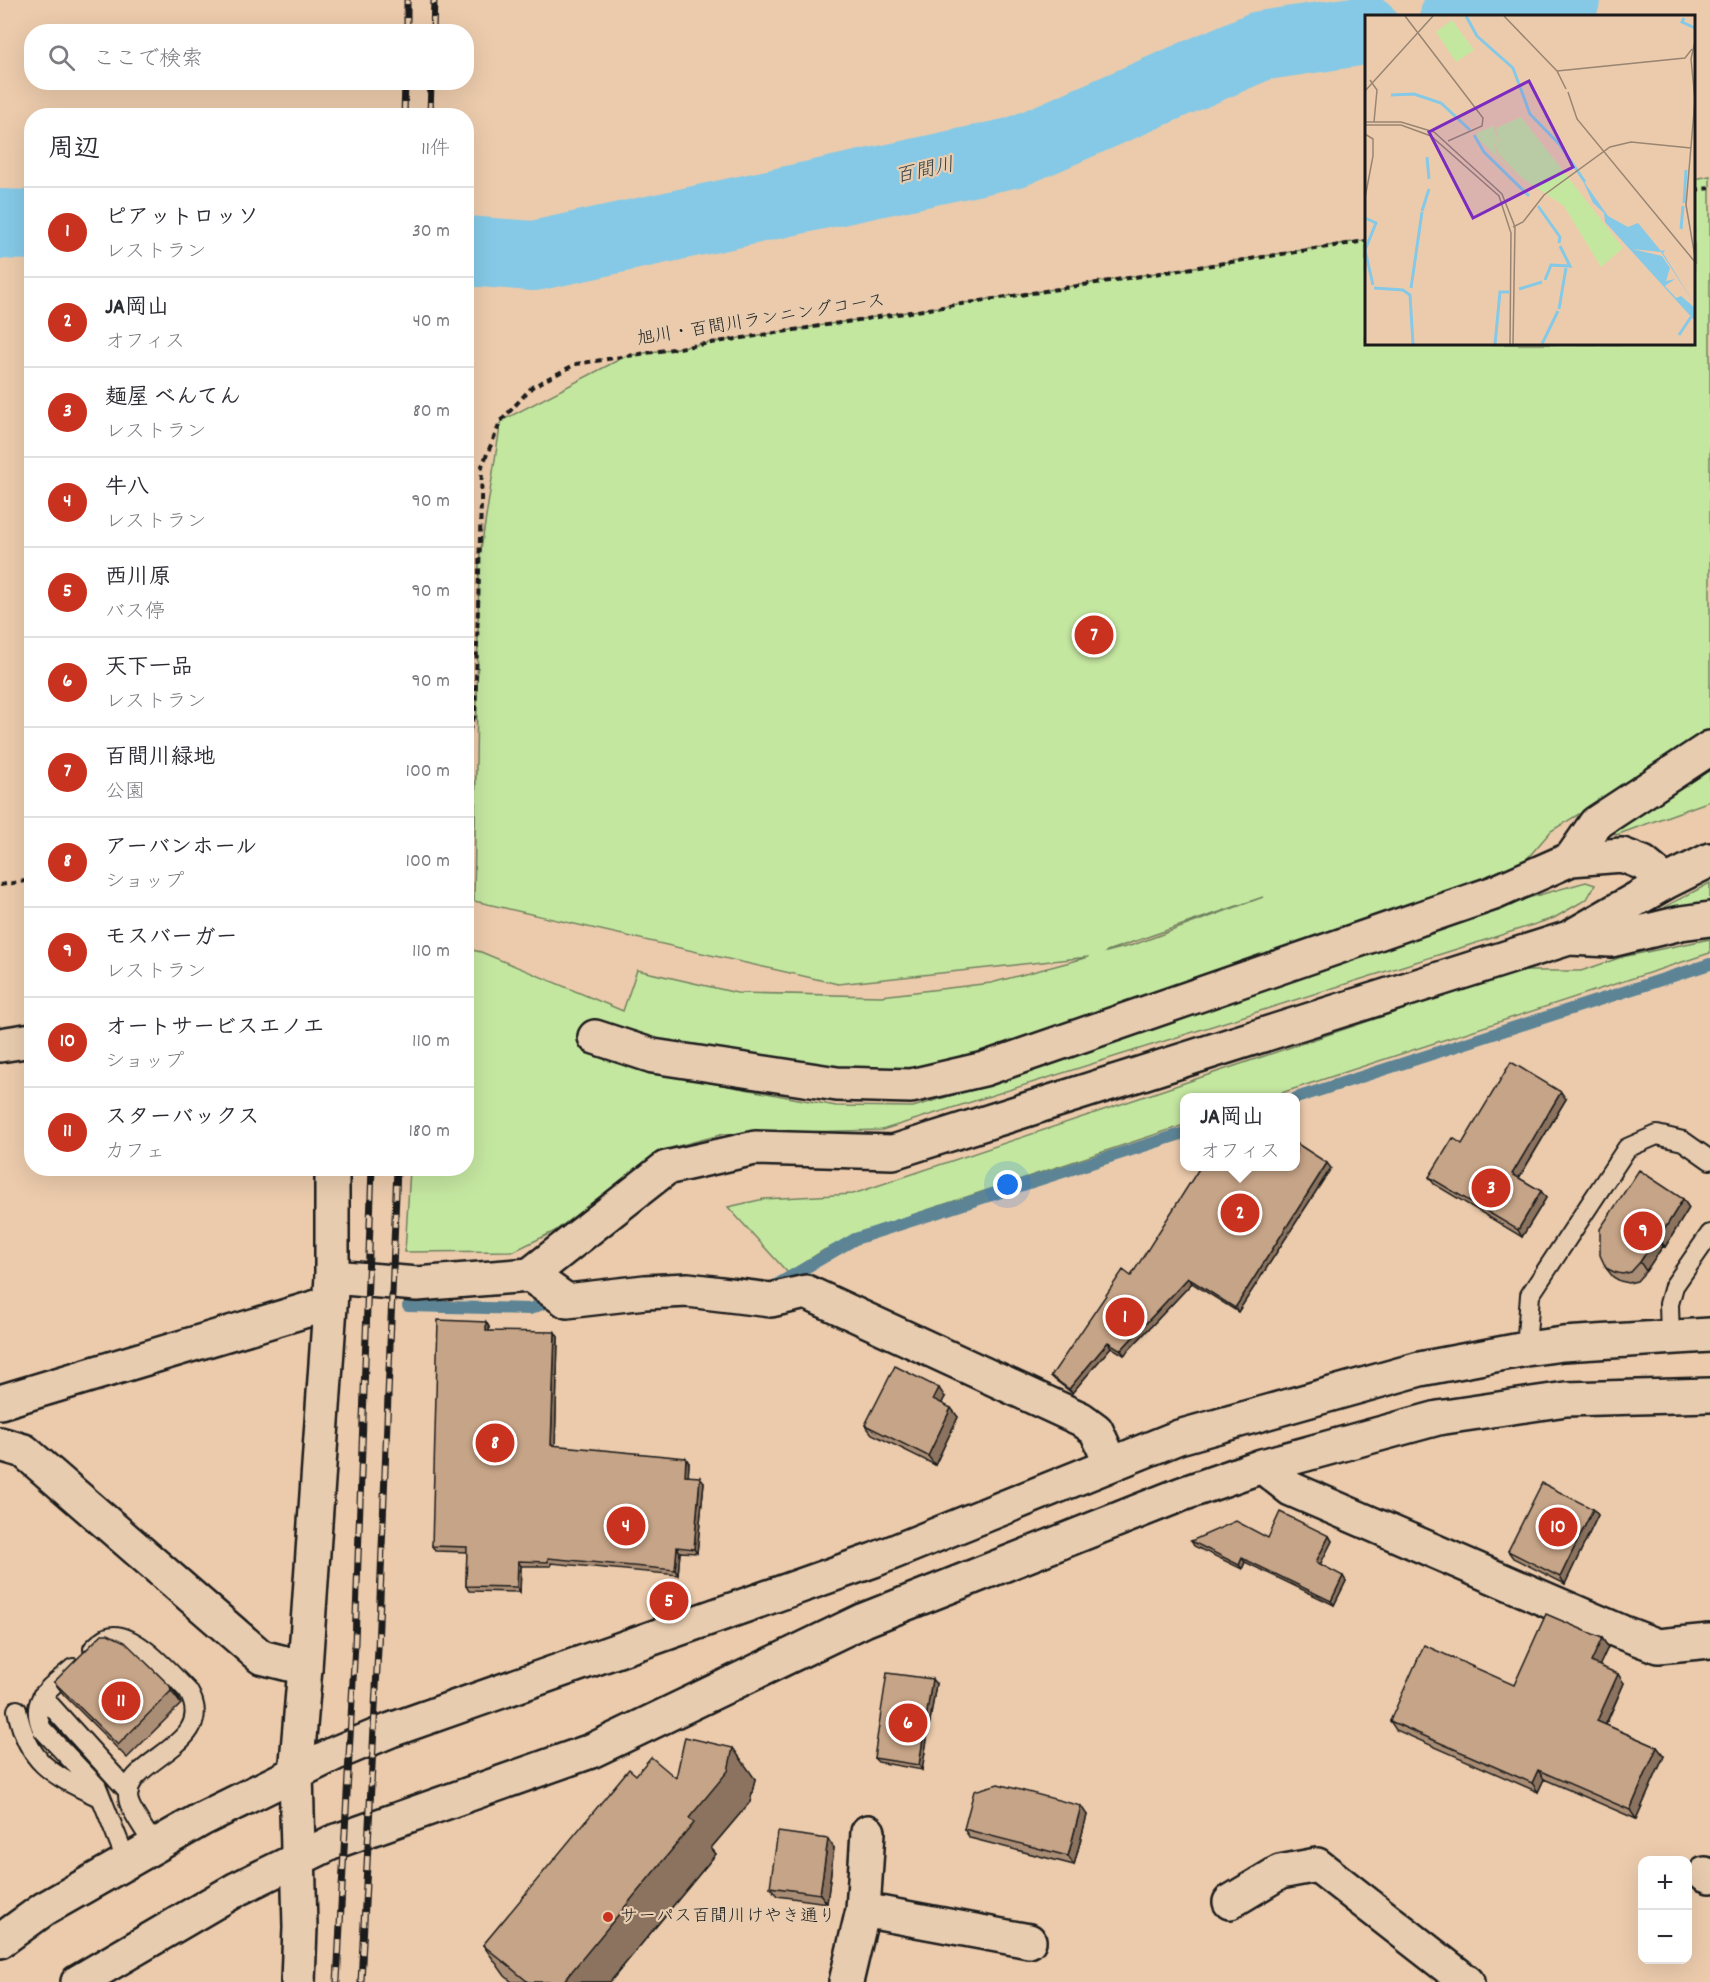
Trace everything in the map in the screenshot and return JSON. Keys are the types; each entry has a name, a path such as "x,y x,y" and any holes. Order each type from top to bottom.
{"street":[{"path":"1571,859 1596,823 1710,748"},
{"path":"595,1037 652,1056 837,1084 911,1086 995,1065 1494,893 1571,859 1622,855 1643,862 1666,882"},
{"path":"0,1402 331,1290 530,1275 666,1168 755,1148 893,1152 1569,938 1666,882 1710,860"},
{"path":"1569,938 1611,940 1710,919"},
{"path":"0,1045 24,1041"},
{"path":"298,1982 300,1927 296,1773 331,1290 332,1176"},
{"path":"530,1275 567,1301 645,1292 688,1290 771,1300 806,1292 1081,1419 1096,1430 1111,1463"},
{"path":"0,1941 44,1909 202,1819 336,1753 391,1730 874,1560 1179,1437 1420,1369 1563,1344 1710,1335"},
{"path":"78,1982 237,1889 331,1843 591,1751 864,1620 1182,1494 1262,1466 1438,1418 1566,1399 1710,1395"},
{"path":"0,1444 24,1450 261,1657 305,1668"},
{"path":"1262,1466 1291,1489 1620,1632 1658,1646 1710,1641"},
{"path":"846,1982 863,1910 868,1832"},
{"path":"1230,1902 1280,1872 1317,1865 1467,1982"},
{"path":"863,1910 1029,1941"}],"lane":[{"path":"1526,1349 1530,1295 1627,1148 1657,1135 1683,1141 1710,1161"},
{"path":"1670,1338 1669,1304 1674,1287 1710,1234"},
{"path":"106,1637 127,1638 138,1644 194,1699 195,1711 187,1734 138,1775 131,1784 129,1801 141,1854 101,1798 97,1787 42,1729 36,1708 42,1696 106,1637"},
{"path":"42,1696 129,1792"},
{"path":"17,1710 21,1731 38,1761 67,1782 101,1798"}],"path":[{"path":"1695,190 1710,188"},
{"name":"旭川・百間川ランニングコース","path":"474,717 482,466 501,421 532,387 576,364 1365,241"},
{"path":"0,885 24,881"}],"green space":[{"path":"1710,176 1710,734 1551,831 1518,869 982,1056 909,1074 840,1071 655,1043 593,1023 584,1050 659,1073 836,1106 913,1107 993,1083 1475,918 1517,901 1586,882 1595,885 1587,899 1554,918 882,1130 724,1134 659,1151 555,1231 514,1251 405,1252 410,1176 474,1176 474,950 623,1011 637,970 737,993 881,996 991,983 1089,957 838,984 474,901 479,562 501,421 626,356 1365,240 1365,345 1695,345 1695,179","holes":["1263,897 1133,945 1107,951"]},
{"path":"1710,768 1710,801 1616,835 1614,829"},
{"path":"1710,883 1710,901 1661,909"},
{"path":"1710,939 1710,953 1281,1093 1180,1093 1180,1126 879,1226 824,1250 788,1273 728,1207 764,1199 853,1194 1518,971 1581,971 1622,957"}],"building":[{"path":"1511,1062 1561,1092 1512,1174 1541,1191 1518,1230 1429,1177 1453,1138 1462,1144"},
{"path":"1300,1146 1327,1163 1235,1308 1188,1278 1121,1350 1108,1342 1069,1389 1051,1376 1123,1270 1131,1276 1197,1171 1300,1171"},
{"path":"1639,1170 1683,1199 1659,1238 1657,1236 1640,1262 1631,1272 1622,1274 1606,1268 1600,1255 1600,1229"},
{"path":"438,1320 486,1322 486,1331 555,1332 551,1445 686,1458 685,1476 700,1477 694,1549 677,1547 675,1570 548,1558 548,1562 518,1561 517,1587 466,1586 467,1547 432,1546"},
{"path":"895,1366 939,1388 933,1399 951,1408 928,1456 865,1425"},
{"path":"1542,1483 1593,1509 1560,1577 1508,1551"},
{"path":"1280,1512 1329,1536 1316,1562 1343,1576 1331,1601 1242,1558 1239,1565 1191,1541 1236,1521 1268,1538"},
{"path":"1546,1614 1602,1638 1591,1662 1618,1674 1597,1721 1657,1747 1630,1810 1538,1770 1532,1783 1390,1721 1424,1645 1514,1685"},
{"path":"102,1634 108,1634 125,1642 170,1686 171,1691 118,1745 54,1682"},
{"path":"887,1673 932,1679 919,1765 874,1758"},
{"path":"685,1737 733,1748 728,1771 689,1818 694,1823 563,1982 528,1982 483,1945 629,1769 636,1775 651,1757 676,1778"},
{"path":"998,1784 1081,1806 1068,1856 964,1829 974,1791"},
{"path":"778,1832 828,1839 820,1894 770,1887"}],"waterway":[{"name":"百間川","path":"1462,15 1565,0"},
{"name":"百間川","path":"474,252 534,256 1016,152 1260,46 1365,30"},
{"name":"百間川","path":"0,224 24,225"},
{"path":"1300,1097 1710,964"},
{"path":"771,1288 855,1239 1180,1134"},
{"path":"408,1306 530,1309 557,1298"}],"railway":[{"path":"407,0 407,24"},
{"path":"433,24 434,0"},
{"path":"404,108 405,90"},
{"path":"430,108 431,90"},
{"path":"337,1982 355,1643 372,1176"},
{"path":"361,1982 378,1649 397,1176"}],"place":[{"name":"百間川緑地","path":"1094,635"},
{"name":"麺屋 べんてん","path":"1491,1188"},
{"name":"JA岡山","path":"1240,1213"},
{"name":"モスバーガー","path":"1643,1231"},
{"name":"ピアットロッソ","path":"1125,1317"},
{"name":"アーバンホール","path":"495,1443"},
{"name":"牛八","path":"626,1526"},
{"name":"オートサービスエノエ","path":"1558,1527"},
{"name":"西川原","path":"669,1601"},
{"name":"スターバックス","path":"121,1701"},
{"name":"天下一品","path":"908,1723"},
{"name":"サーパス百間川けやき通り","path":"608,1917"}]}
